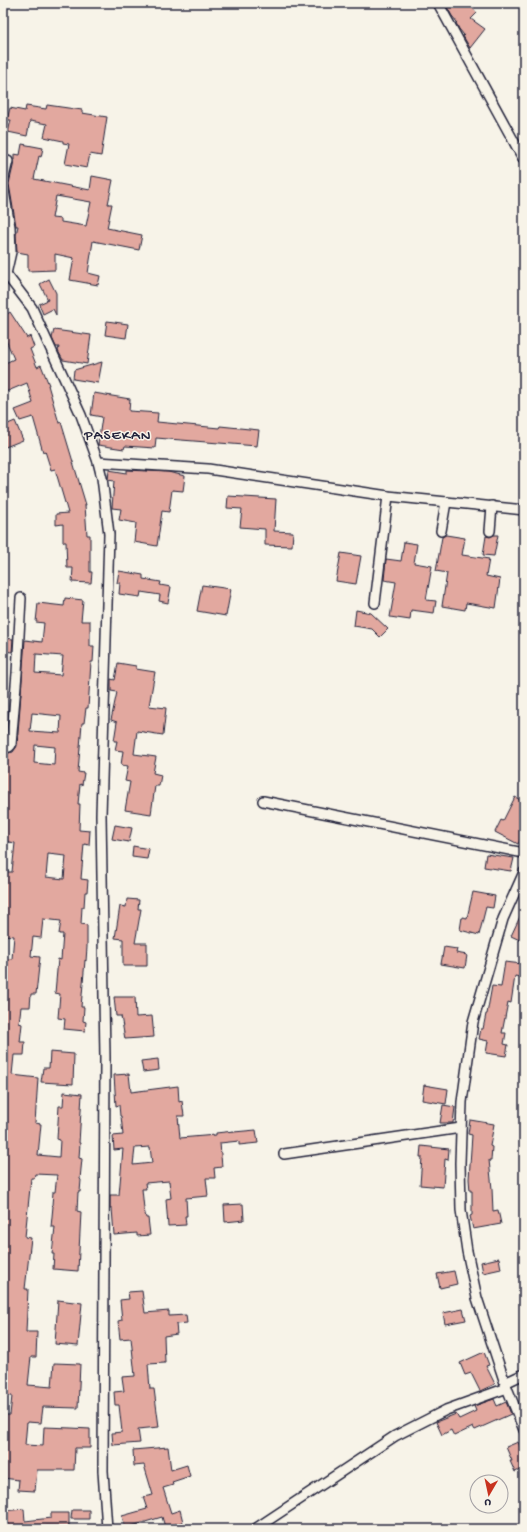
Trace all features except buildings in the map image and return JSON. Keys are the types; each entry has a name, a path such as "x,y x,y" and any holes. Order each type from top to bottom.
{"street":[{"path":"438,3 524,160"},
{"path":"3,181 8,161"},
{"path":"3,185 10,228 11,252 5,272 32,308 81,415 98,462 102,478 109,534 101,815 105,1057 103,1471 107,1529"},
{"path":"98,462 208,469 388,496 524,510"},
{"path":"375,603 388,496"},
{"path":"441,531 446,502"},
{"path":"490,532 492,506"},
{"path":"3,748 11,745 21,598"},
{"path":"263,801 524,853"},
{"path":"524,872 503,919 473,1022 462,1102 460,1162 461,1210 467,1251 477,1298 506,1385 524,1430"},
{"path":"284,1154 461,1128"},
{"path":"254,1529 394,1436 446,1410 506,1385 524,1374"}],"district":[{"name":"PASEKAN","path":"118,436"}]}
